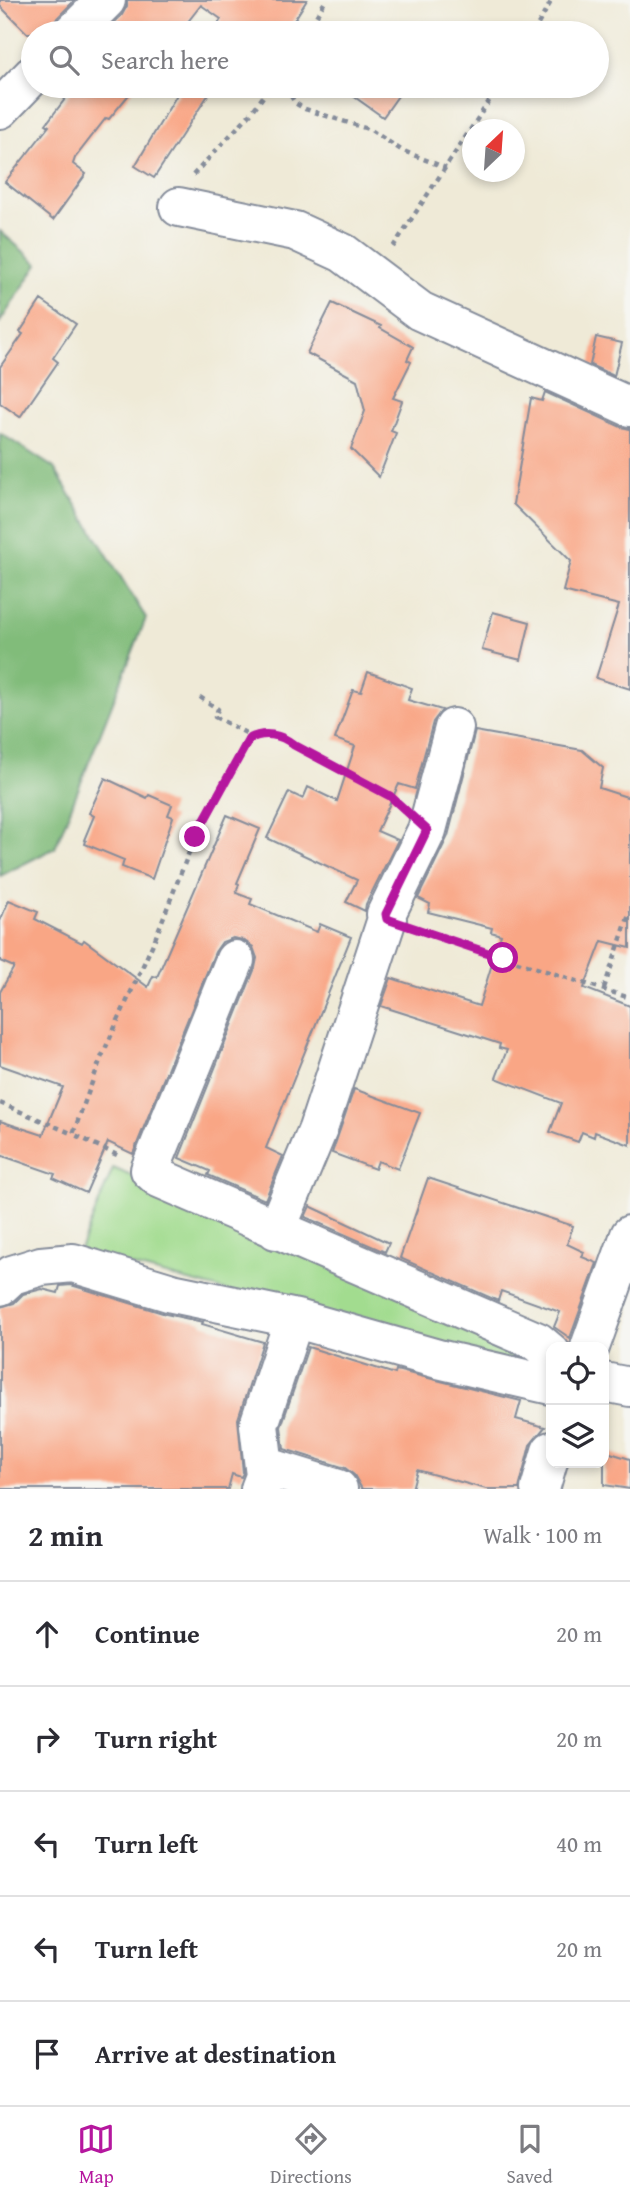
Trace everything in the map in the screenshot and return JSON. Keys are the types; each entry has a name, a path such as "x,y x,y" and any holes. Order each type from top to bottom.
{"street":[{"path":"86,21 106,0"},
{"path":"0,109 21,87"},
{"path":"179,207 295,231 343,254 419,311 630,407"},
{"path":"276,1230 318,1129 387,919 386,914 427,830 454,728"},
{"path":"235,960 194,1031 150,1170 159,1178 538,1342 546,1349"},
{"path":"592,1342 630,1236"},
{"path":"0,1286 12,1275 41,1266 73,1263 172,1293 295,1319 438,1359 546,1384"},
{"path":"295,1319 260,1425 262,1478 338,1489"},
{"path":"609,1383 630,1387"},
{"path":"540,1489 546,1468"}],"path":[{"path":"313,21 326,0"},
{"path":"540,21 552,0"},
{"path":"179,207 190,179 262,98"},
{"path":"292,98 295,103 305,109 371,130 401,150 446,168"},
{"path":"374,277 491,98"},
{"path":"200,697 219,709 215,717 246,733 249,739"},
{"path":"73,1134 195,837 249,739 272,734 285,737 294,745 390,796 427,830"},
{"path":"604,988 630,912"},
{"path":"387,919 630,998"},
{"path":"0,1102 150,1170"}],"green space":[{"path":"0,231 38,264 0,322"},
{"path":"0,433 54,468 146,618 55,848 0,876"},
{"path":"113,1168 517,1343 516,1367 79,1252"}],"building":[{"path":"0,0 75,0 55,21 21,21 21,27 0,6"},
{"path":"127,0 307,0 294,21 220,21 221,19 201,5 188,21 116,21 127,6"},
{"path":"66,98 126,98 109,119 106,118 75,158 73,164 86,174 53,220 5,182 49,126 46,124"},
{"path":"175,98 206,98 154,178 135,166"},
{"path":"356,98 396,98 383,117"},
{"path":"41,300 76,324 53,358 58,362 20,417 0,403 0,367 23,334 20,332"},
{"path":"332,303 381,326 380,328 413,347 407,360 411,362 393,398 402,401 391,431 396,433 379,477 351,449 365,411 357,380 307,353"},
{"path":"596,337 622,343 614,376 590,365"},
{"path":"545,392 630,429 630,689 596,678 619,605 563,591 571,561 513,504 531,398 542,401"},
{"path":"493,612 530,622 521,660 482,650"},
{"path":"368,672 412,688 408,700 442,710 433,722 415,789 399,784 377,831 398,840 365,911 346,902 357,880 267,838 289,792 303,799 308,787 337,801 355,746 335,739 353,690 361,692"},
{"path":"475,731 582,750 603,768 599,788 630,798 630,948 602,941 584,988 630,1006 630,1145 595,1132 594,1137 582,1132 578,1142 550,1132 561,1103 496,1078 507,1050 499,1048 500,1044 381,1006 391,978 479,1006 501,935 491,932 492,928 428,912 430,904 418,898 448,836"},
{"path":"105,778 147,798 149,795 172,805 168,815 173,817 152,879 122,867 124,860 85,844 84,840 94,816 89,813"},
{"path":"227,815 260,829 237,883 236,893 252,899 250,904 317,932 320,924 351,937 266,1148 283,1156 265,1200 208,1175 210,1171 179,1158 255,968 257,958 253,947 243,940 233,938 222,942 215,952 133,1154 108,1142 86,1193 53,1178 55,1174 0,1155 0,1121 43,1135 63,1087 0,1065 0,992 14,967 0,961 0,921 9,900 38,912 35,919 82,943 84,940 148,987 153,976 157,977"},
{"path":"354,1089 420,1113 398,1169 378,1161 375,1169 332,1153"},
{"path":"428,1178 573,1226 567,1244 584,1252 582,1257 597,1263 570,1338 554,1327 560,1312 501,1291 498,1301 400,1258"},
{"path":"310,1206 389,1243 385,1252 305,1217"},
{"path":"71,1285 263,1342 238,1419 243,1473 241,1477 232,1474 228,1489 0,1489 0,1307 14,1303 23,1294 42,1289 58,1293 60,1286"},
{"path":"308,1347 395,1374 396,1370 521,1401 516,1419 545,1427 530,1445 519,1489 486,1489 417,1470 412,1489 362,1489 354,1475 345,1468 284,1449 281,1427"},
{"path":"609,1453 630,1459 630,1489 604,1485 604,1468 609,1468"}],"route":[{"path":"195,837 249,739 272,734 285,737 294,745 390,796 427,830 386,914 387,919 503,958"}]}
